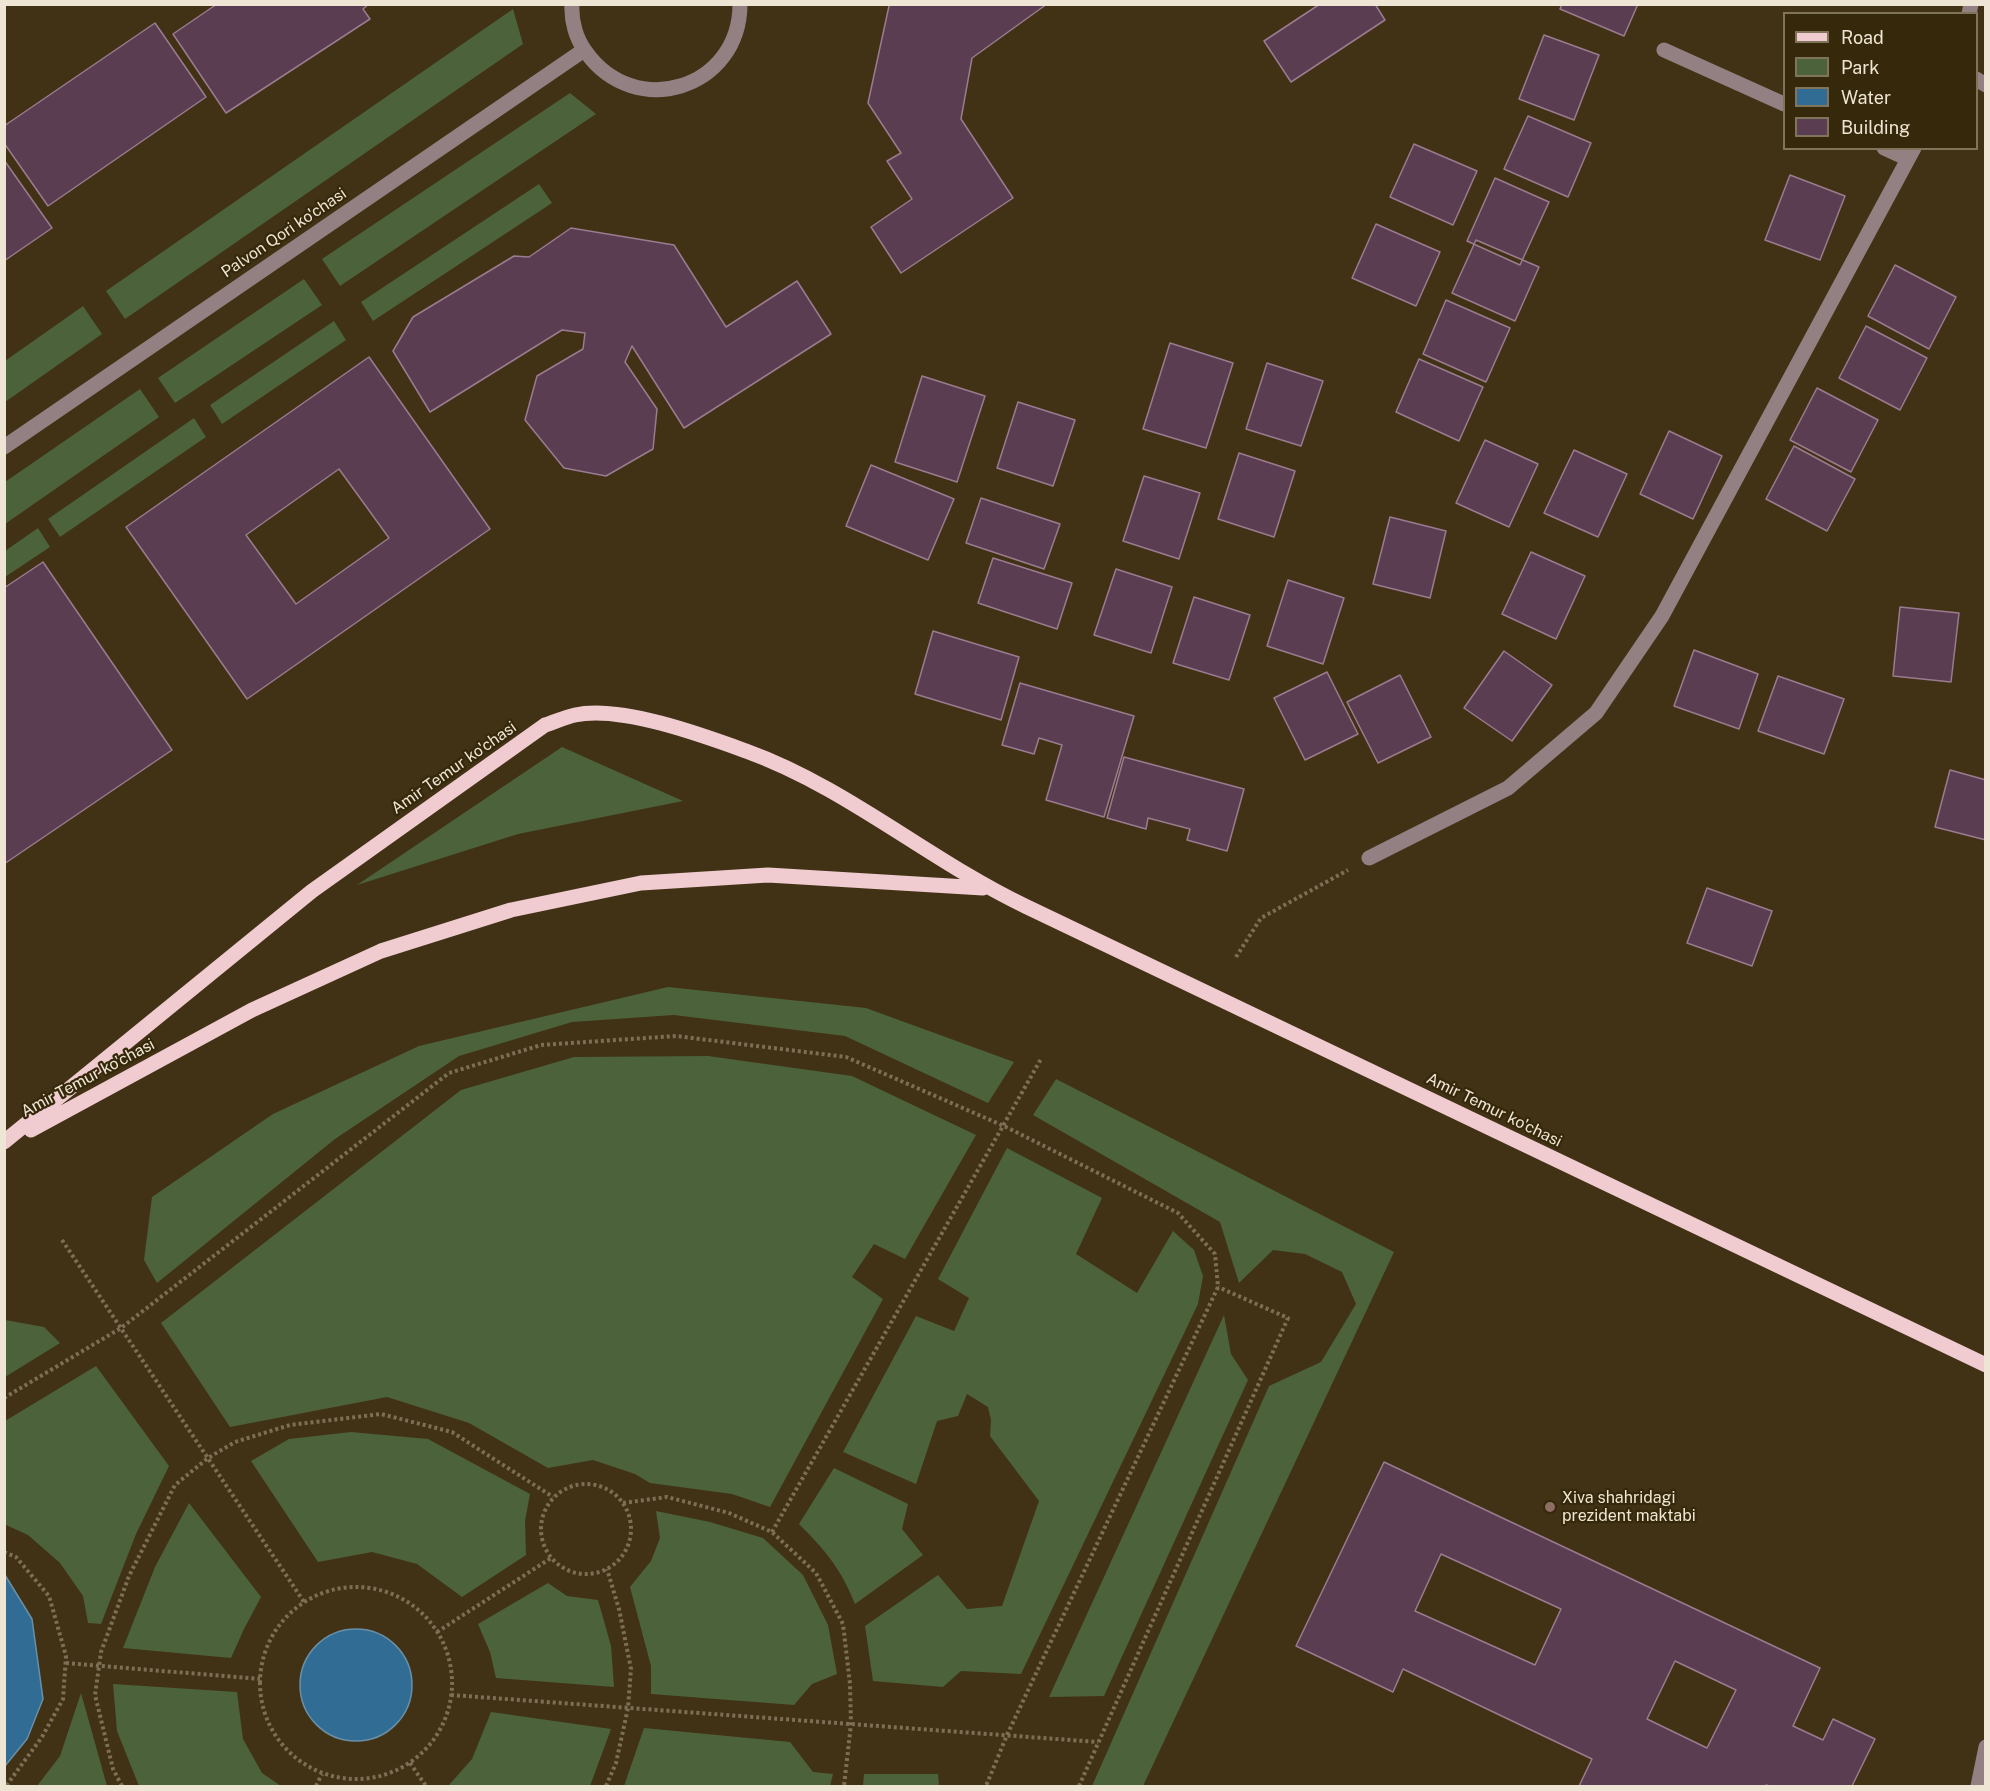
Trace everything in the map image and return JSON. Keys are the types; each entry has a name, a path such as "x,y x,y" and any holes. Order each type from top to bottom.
{"main road":[{"name":"Amir Temur ko'chasi","path":"4,1143 312,891 545,725 576,714 608,712 644,719 746,751 781,765 815,782 986,888 1986,1365"},
{"name":"Amir Temur ko'chasi","path":"4,1143 263,1005 381,951 510,910 642,883 768,875 986,888"}],"street":[{"path":"572,4 572,14 579,42 596,66 620,83 649,90 677,88 704,75 723,57 736,33 740,4"},
{"name":"Palvon Qori ko'chasi","path":"4,447 584,50"},
{"path":"1664,50 1783,103"},
{"path":"1370,858 1508,788 1596,713 1662,616 1911,154 1893,150"},
{"path":"1978,1786 1986,1747"}],"path":[{"path":"1236,957 1261,918 1370,858"},
{"path":"4,1398 121,1328 449,1073 541,1045 676,1036 846,1057 1004,1126 1178,1213 1215,1254 1218,1287 1007,1735 986,1786"},
{"path":"772,1532 1041,1059"},
{"path":"62,1240 304,1602"},
{"path":"1079,1786 1288,1318 1218,1287"},
{"path":"122,1786 113,1769 96,1695 101,1652 129,1576 175,1485 208,1458 236,1442 290,1425 381,1414 452,1432 553,1497"},
{"path":"584,1483 599,1485 613,1492 624,1503 630,1517 631,1532 627,1547 619,1560 607,1569 593,1574 565,1569 551,1558 544,1548 541,1519 553,1497 569,1486 584,1483"},
{"path":"624,1503 667,1497 729,1513 772,1532 816,1573 843,1624 850,1684 851,1724 844,1786"},
{"path":"4,1552 16,1557 49,1596 66,1656 63,1699 42,1737 6,1786"},
{"path":"437,1632 551,1558"},
{"path":"606,1786 616,1762 628,1708 631,1669 619,1609 607,1569"},
{"path":"368,1588 400,1597 427,1617 437,1632 445,1645 453,1677 449,1710 434,1740 410,1763 382,1776 352,1780 322,1774 296,1759 276,1736 263,1709 261,1679 266,1649 281,1623 304,1602 335,1590 368,1588"},
{"path":"66,1664 261,1679"},
{"path":"451,1695 1098,1742"},
{"path":"410,1763 426,1786"},
{"path":"316,1786 322,1774"}],"green space":[{"path":"513,9 523,44 125,319 106,291"},
{"path":"570,93 596,114 340,286 322,259"},
{"path":"539,184 552,203 373,321 361,302"},
{"path":"304,279 322,305 175,403 158,378"},
{"path":"83,306 102,334 5,402 5,361"},
{"path":"334,321 346,340 222,424 210,405"},
{"path":"140,389 159,417 5,524 5,482"},
{"path":"194,418 206,437 60,537 48,519"},
{"path":"38,528 50,547 5,577 5,551"},
{"path":"562,747 683,801 518,834 357,885"},
{"path":"668,987 866,1008 1014,1062 988,1103 845,1036 674,1015 572,1022 459,1056 335,1139 157,1283 144,1260 152,1197 273,1114 419,1046"},
{"path":"708,1056 852,1076 976,1135 905,1259 874,1244 852,1277 883,1299 770,1507 732,1494 650,1483 635,1474 593,1460 548,1468 469,1423 387,1397 230,1427 161,1323 461,1090 574,1057"},
{"path":"1056,1079 1394,1252 1143,1786 1092,1786 1269,1386 1321,1362 1356,1304 1342,1272 1305,1254 1273,1250 1239,1283 1220,1222 1033,1115"},
{"path":"1007,1148 1102,1198 1076,1254 1137,1293 1173,1231 1194,1250 1203,1276 1198,1304 1021,1674 961,1671 943,1687 873,1681 865,1626 938,1575 967,1609 1002,1606 1039,1501 990,1436 991,1420 988,1407 967,1394 958,1416 937,1421 916,1484 843,1452 916,1316 954,1331 969,1298 938,1279"},
{"path":"1224,1315 1231,1354 1248,1380 1104,1696 1049,1697"},
{"path":"5,1320 44,1327 60,1343 5,1377"},
{"path":"96,1366 169,1466 136,1534 101,1624 88,1623 83,1596 60,1563 28,1535 4,1524 5,1421"},
{"path":"351,1432 428,1439 530,1494 525,1521 526,1555 462,1597 417,1564 372,1552 318,1562 251,1461 289,1439"},
{"path":"834,1468 908,1504 902,1529 923,1555 855,1604 832,1561 799,1524"},
{"path":"189,1503 261,1597 231,1658 123,1648 155,1567"},
{"path":"656,1511 710,1522 763,1538 803,1575 828,1625 837,1674 812,1684 794,1705 651,1694 651,1666 630,1587 651,1561 660,1538"},
{"path":"548,1583 567,1596 598,1600 611,1646 614,1687 496,1678 490,1652 478,1624"},
{"path":"113,1684 237,1692 243,1739 262,1773 281,1786 139,1786 117,1731"},
{"path":"81,1693 107,1786 37,1786 60,1756"},
{"path":"491,1712 611,1729 590,1786 450,1786 472,1759"},
{"path":"644,1728 790,1742 813,1772 833,1774 830,1786 624,1786"},
{"path":"864,1774 938,1774 939,1786 863,1786"}],"water":[{"path":"5,1575 32,1619 43,1699 27,1739 5,1766"},
{"path":"356,1629 377,1634 395,1646 407,1664 412,1685 407,1706 395,1724 377,1736 356,1741 335,1736 317,1724 305,1706 300,1685 305,1664 317,1646 335,1634"}],"building":[{"path":"217,4 369,4 363,9 370,19 226,113 173,34"},
{"path":"891,4 1047,4 972,58 961,119 1013,198 901,273 871,227 912,199 887,161 901,153 868,103"},
{"path":"1320,4 1375,4 1385,20 1291,82 1264,41"},
{"path":"1562,4 1638,4 1624,36 1560,9"},
{"path":"155,23 206,97 48,206 4,143 4,126"},
{"path":"1544,35 1599,55 1574,120 1519,99"},
{"path":"1528,116 1591,143 1568,197 1504,169"},
{"path":"1414,144 1477,171 1453,225 1390,197"},
{"path":"4,160 52,228 4,261"},
{"path":"1790,175 1845,196 1820,260 1765,240"},
{"path":"1495,178 1549,202 1520,265 1467,241"},
{"path":"1376,224 1440,252 1416,306 1352,278"},
{"path":"571,228 674,245 726,327 797,281 831,334 684,428 632,346 625,362 657,409 653,449 606,476 564,468 525,420 537,376 583,349 585,333 562,330 430,412 393,351 413,317 514,256 529,257"},
{"path":"1476,240 1539,267 1515,321 1452,293"},
{"path":"1895,265 1956,297 1929,349 1868,316"},
{"path":"1446,300 1510,328 1486,382 1423,354"},
{"path":"1866,326 1927,358 1900,410 1839,378"},
{"path":"1170,343 1233,363 1206,448 1143,429"},
{"path":"369,357 490,529 247,699 126,527","holes":["339,469 389,538 296,604 246,535"]},
{"path":"1419,359 1483,387 1459,441 1396,412"},
{"path":"1267,363 1323,381 1301,446 1246,429"},
{"path":"922,376 985,396 957,482 895,462"},
{"path":"1817,388 1878,420 1851,472 1790,440"},
{"path":"1018,402 1075,420 1053,486 997,468"},
{"path":"1669,431 1722,456 1693,519 1640,494"},
{"path":"1485,440 1538,464 1509,527 1456,503"},
{"path":"1794,446 1855,479 1827,531 1766,499"},
{"path":"1574,450 1627,474 1598,537 1544,513"},
{"path":"1239,453 1295,471 1274,537 1218,519"},
{"path":"871,465 954,499 928,560 846,526"},
{"path":"1144,476 1200,493 1179,559 1123,541"},
{"path":"981,498 1060,524 1044,569 966,543"},
{"path":"1390,517 1446,531 1430,598 1373,584"},
{"path":"1531,552 1585,576 1556,639 1502,614"},
{"path":"993,558 1072,583 1057,629 978,603"},
{"path":"43,562 172,750 4,864 4,588"},
{"path":"1116,569 1172,587 1151,653 1094,635"},
{"path":"1288,580 1344,598 1323,664 1267,646"},
{"path":"1194,597 1250,615 1229,680 1173,663"},
{"path":"1900,607 1959,613 1951,682 1893,676"},
{"path":"933,631 1019,657 1001,720 915,694"},
{"path":"1694,650 1758,674 1739,729 1674,706"},
{"path":"1504,651 1552,685 1512,741 1464,708"},
{"path":"1327,672 1358,734 1305,760 1274,698"},
{"path":"1400,675 1431,737 1378,763 1347,702"},
{"path":"1778,676 1844,699 1824,754 1758,731"},
{"path":"1020,683 1134,716 1104,817 1046,800 1062,745 1039,738 1034,754 1002,745"},
{"path":"1124,757 1244,789 1227,851 1187,840 1190,829 1148,818 1146,829 1107,818"},
{"path":"1950,770 1986,780 1986,840 1935,827"},
{"path":"1707,888 1772,911 1752,966 1687,943"},
{"path":"1384,1462 1820,1668 1793,1726 1823,1740 1833,1719 1875,1739 1852,1786 1579,1786 1592,1759 1403,1669 1393,1692 1296,1646","holes":["1441,1554 1561,1609 1535,1665 1415,1611","1675,1661 1736,1690 1707,1748 1647,1719"]}],"place":[{"name":"Xiva shahridagi prezident maktabi","path":"1550,1507"}]}
